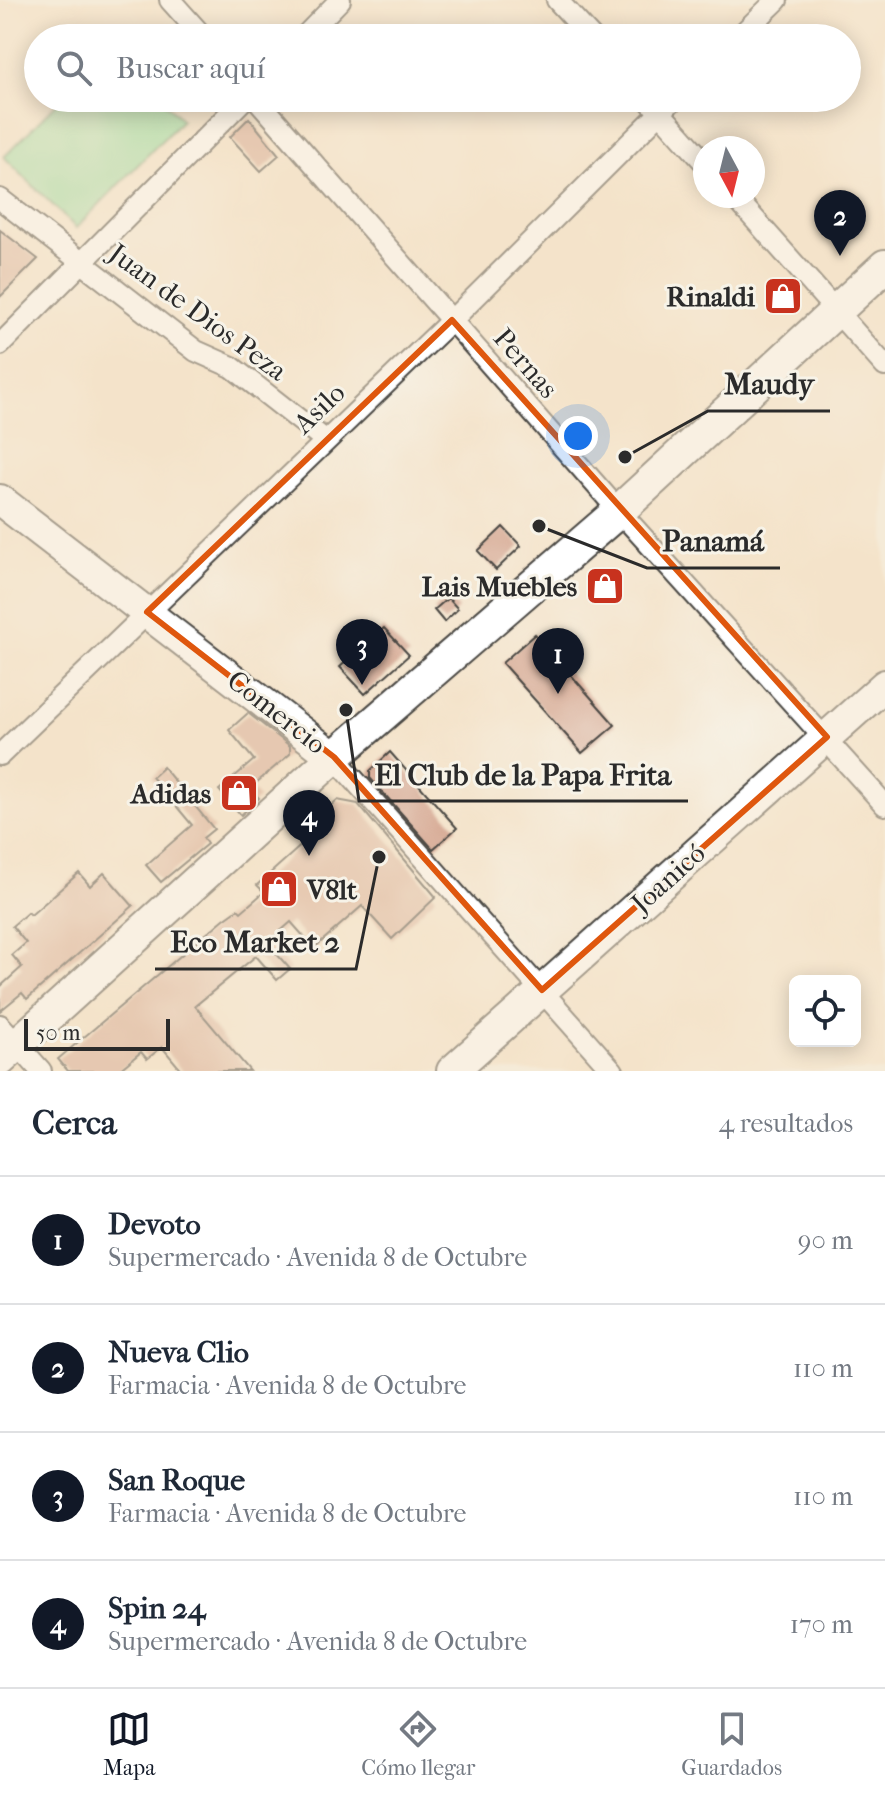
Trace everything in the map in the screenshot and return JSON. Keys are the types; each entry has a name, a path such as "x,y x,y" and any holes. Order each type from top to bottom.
{"main road":[{"path":"6,1043 619,511 885,266"}],"street":[{"path":"170,0 191,24"},
{"path":"317,24 340,0"},
{"path":"557,0 579,24"},
{"path":"752,24 777,0"},
{"path":"0,345 231,112"},
{"name":"Pernas","path":"268,112 619,511 827,737 885,805"},
{"name":"Asilo","path":"0,755 452,320 651,112"},
{"path":"667,112 693,147"},
{"name":"Juan de Dios Peza","path":"0,199 196,351 232,367 325,440"},
{"path":"745,208 885,366"},
{"name":"Comercio","path":"0,500 334,757 613,1071"},
{"name":"Joanicó","path":"452,1071 885,685"},
{"path":"6,1043 41,1071"}],"highlighted area":[{"path":"452,320 827,737 542,990 334,757 147,612"}],"green space":[{"path":"48,112 174,112 182,120 76,228 4,157"}],"building":[{"path":"249,118 279,155 261,171 230,137"},
{"path":"0,230 38,259 0,297"},
{"path":"503,527 521,546 496,570 478,551"},
{"path":"448,598 458,609 444,622 434,610"},
{"path":"384,628 409,655 365,694 340,667"},
{"path":"535,634 615,725 582,753 502,663"},
{"path":"248,713 290,746 290,754 250,788 259,798 241,815 219,790 254,760 229,730"},
{"path":"390,752 457,828 433,849 370,778 370,771"},
{"path":"163,767 214,829 203,838 207,844 161,882 146,865 192,825 152,777"},
{"path":"337,800 358,804 436,897 392,939 362,906 314,948 291,922 267,943 290,969 277,980 256,956 195,1006 250,1071 182,1071 162,1047 147,1059 141,1052 118,1071 68,1071 58,1059 224,919 238,909 241,912 264,892 257,885 305,842 299,835"},
{"path":"79,873 90,886 104,873 133,906 27,999 22,993 0,1011 0,987 22,967 12,955 26,943 12,926 28,912 31,915"}],"place":[{"name":"Nueva Clio","path":"840,256"},
{"name":"Rinaldi","path":"783,296"},
{"name":"Maudy","path":"625,457"},
{"name":"Panamá","path":"539,526"},
{"name":"Lais Muebles","path":"605,586"},
{"name":"San Roque","path":"362,685"},
{"name":"Devoto","path":"558,694"},
{"name":"El Club de la Papa Frita","path":"346,710"},
{"name":"Adidas","path":"239,793"},
{"name":"Spin 24","path":"309,856"},
{"name":"Eco Market 2","path":"379,857"},
{"name":"V8lt","path":"279,889"}]}
